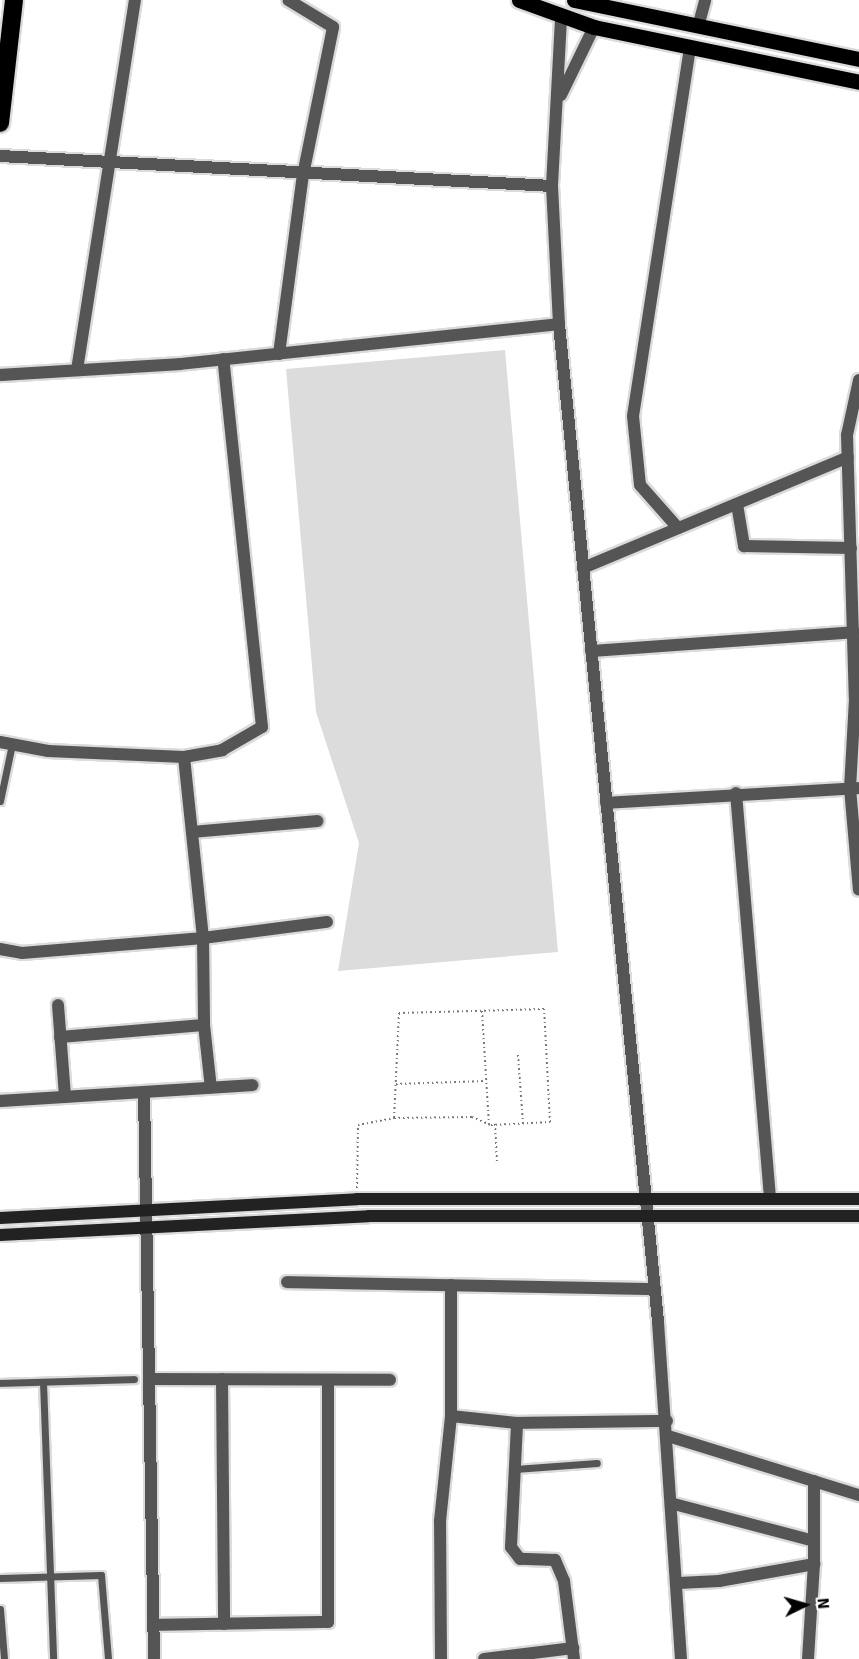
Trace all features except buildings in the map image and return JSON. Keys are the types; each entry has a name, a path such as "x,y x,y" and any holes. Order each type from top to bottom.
{"highway":[{"path":"0,123 14,0"}],"main road":[{"path":"519,0 561,19 594,27 690,49 859,82"},
{"path":"574,0 859,59"}],"street":[{"path":"77,370 135,0"},
{"path":"279,354 303,175 333,27 288,0"},
{"path":"698,27 705,0"},
{"path":"561,19 559,99 552,186 559,324 667,1421 679,1583 681,1659"},
{"path":"559,99 594,27"},
{"path":"678,528 640,485 633,416 690,49"},
{"path":"0,156 110,159 303,175 552,186"},
{"path":"0,375 279,354 559,324"},
{"path":"6,743 184,757 222,750 262,727 223,359"},
{"path":"859,380 848,458 855,535 851,548 856,610 854,788 859,890"},
{"path":"583,568 848,458"},
{"path":"737,504 744,546 851,548"},
{"path":"591,651 854,632"},
{"path":"184,757 203,938 204,1025 211,1088"},
{"path":"606,803 736,793 854,788"},
{"path":"736,793 770,1197"},
{"path":"192,832 318,821"},
{"path":"0,949 22,953 203,938 327,922"},
{"path":"58,1005 65,1097"},
{"path":"60,1036 204,1025"},
{"path":"0,1101 252,1085"},
{"path":"144,1092 154,1659"},
{"path":"0,1218 357,1199 644,1196 859,1199"},
{"path":"0,1234 146,1226 645,1213 859,1216"},
{"path":"287,1282 654,1289"},
{"path":"441,1659 440,1521 451,1416 451,1285"},
{"path":"149,1379 390,1380"},
{"path":"222,1379 224,1624"},
{"path":"154,1625 328,1622 328,1380"},
{"path":"451,1416 517,1423 667,1421"},
{"path":"484,1659 573,1654 564,1581 555,1560 520,1559 511,1547 517,1423"},
{"path":"668,1436 859,1495"},
{"path":"808,1659 814,1564 814,1481"},
{"path":"674,1504 814,1541"},
{"path":"679,1583 720,1581 814,1564"}],"lane":[{"path":"0,801 6,743"},
{"path":"0,1383 134,1379"},
{"path":"43,1382 52,1659"},
{"path":"515,1469 597,1463"},
{"path":"0,1578 101,1575 108,1659"},
{"path":"0,1609 4,1659"}],"path":[{"path":"357,1199 358,1125 394,1118 472,1117 489,1124 550,1122 544,1009 399,1013 394,1118"},
{"path":"482,1011 489,1124"},
{"path":"518,1055 523,1123"},
{"path":"396,1084 486,1081"},
{"path":"495,1124 497,1163"}],"shaded area":[{"path":"505,350 558,952 338,971 359,843 316,712 286,369"}]}
